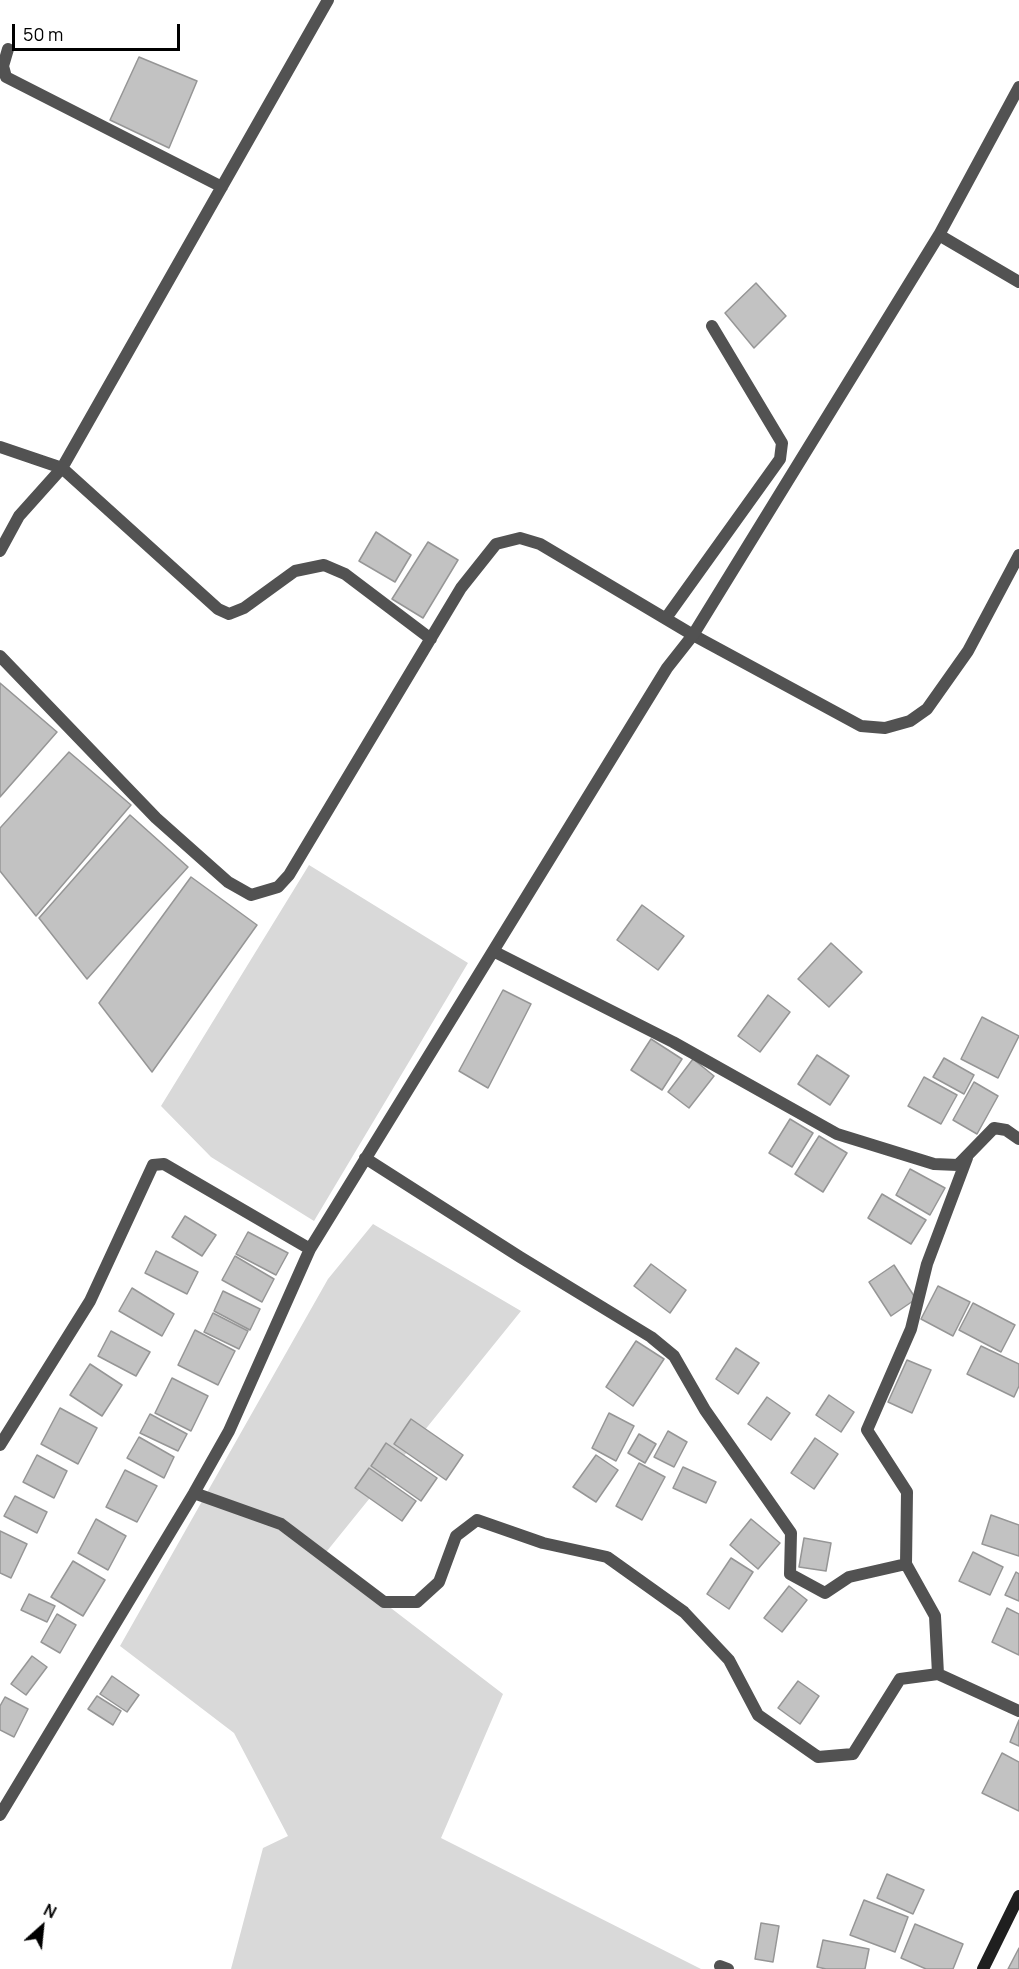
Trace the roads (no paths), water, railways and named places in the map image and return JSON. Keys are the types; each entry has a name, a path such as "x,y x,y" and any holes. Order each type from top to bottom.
{"main road":[{"path":"982,1969 1019,1896"}],"street":[{"path":"0,551 19,516 62,468 328,0"},
{"path":"8,49 3,66 6,77 222,187"},
{"path":"0,1815 229,1431 310,1249 667,668 693,635 939,235 1019,87"},
{"path":"939,235 1019,282"},
{"path":"666,618 780,459 782,443 712,326"},
{"path":"0,447 62,468 218,609 229,614 244,608 295,571 324,565 345,574 431,639"},
{"path":"0,656 156,818 228,882 251,895 278,887 289,875 461,588 496,544 520,538 540,544 693,635 861,726 885,728 910,721 927,709 968,651 1019,555"},
{"path":"493,951 673,1042 837,1134 934,1164 958,1165 994,1128 1006,1130 1019,1139"},
{"path":"365,1158 651,1337 674,1356 705,1410 791,1533 790,1574 825,1593 849,1577 906,1564"},
{"path":"938,1674 935,1616 906,1564 907,1492 867,1430 911,1329 927,1264 967,1158"},
{"path":"0,1445 90,1301 153,1165 164,1164 310,1249"},
{"path":"194,1493 281,1524 384,1602 417,1602 438,1582 456,1536 477,1520 543,1543 607,1557 684,1612 729,1660 758,1715 818,1757 854,1754 900,1678 938,1674 1019,1711"}]}
